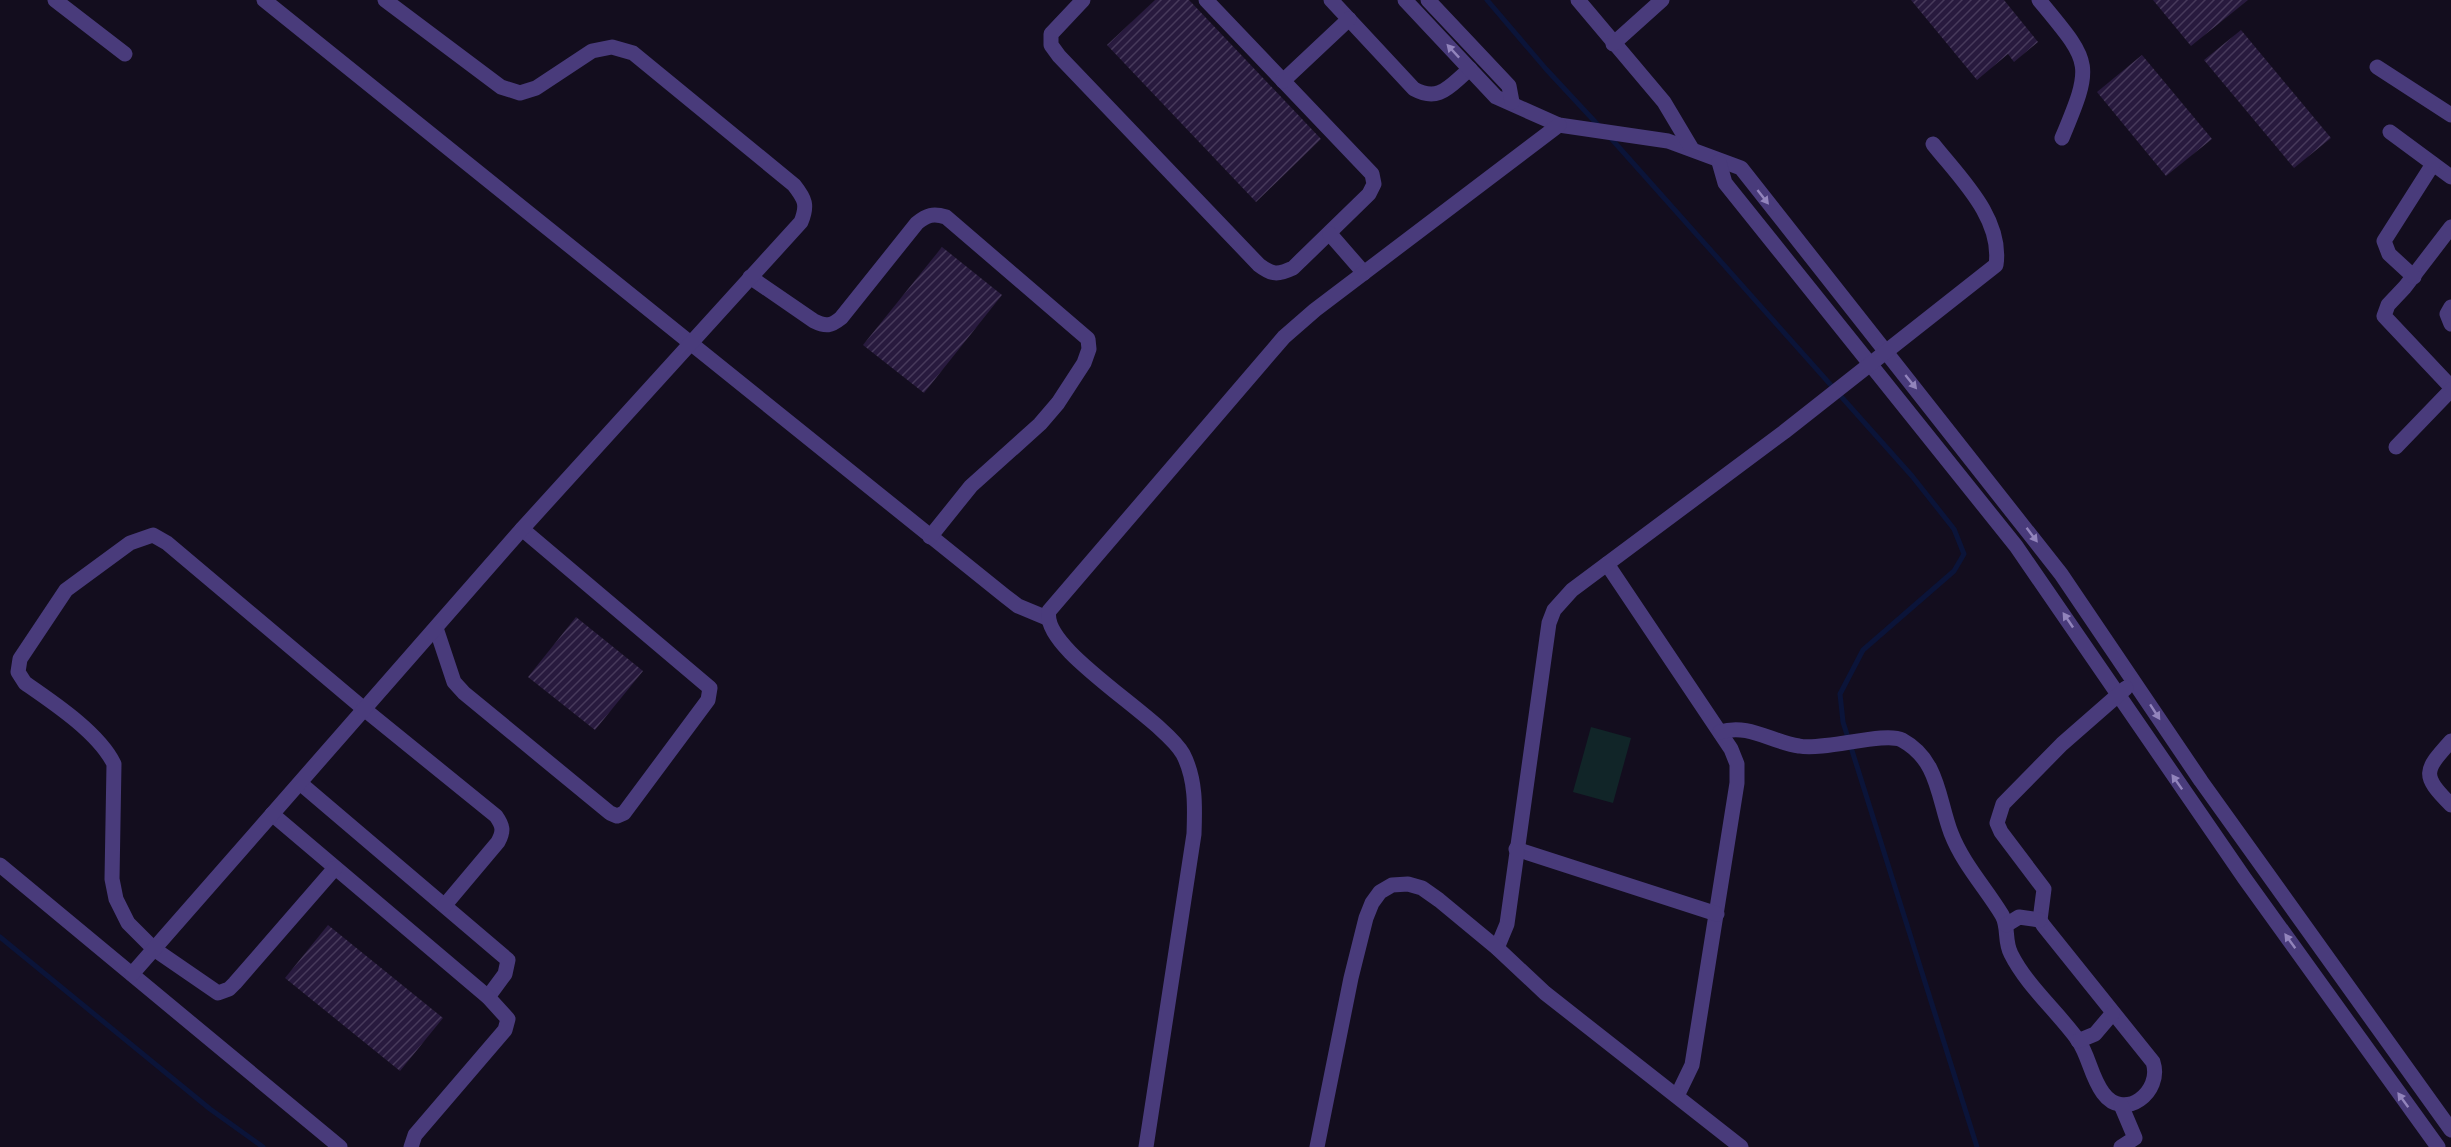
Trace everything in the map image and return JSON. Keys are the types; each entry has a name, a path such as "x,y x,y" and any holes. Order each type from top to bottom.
{"street":[{"path":"55,0 125,54"},
{"path":"132,974 522,529 801,222 807,208 804,197 794,185 633,53 612,47 592,51 536,88 520,93 501,87 386,0"},
{"path":"1083,0 1051,34 1051,45 1259,266 1269,273 1280,274 1293,268 1369,194 1374,184 1372,174 1206,0"},
{"path":"1331,0 1414,89 1426,96 1438,95 1470,69"},
{"path":"1405,0 1496,97 1512,102 1559,125 1630,135 1692,148 1719,162 1741,168 2024,525 2135,681 2201,782 2451,1130"},
{"path":"1428,0 1509,86 1512,102"},
{"path":"1578,0 1664,102 1692,148"},
{"path":"1613,44 1662,0"},
{"path":"2039,0 2075,44 2083,60 2084,76 2079,97 2062,138"},
{"path":"274,3 689,344 930,537 1018,606 1047,618"},
{"path":"1283,81 1348,19"},
{"path":"2377,68 2451,115"},
{"path":"1146,1147 1194,834 1193,782 1188,764 1172,740 1078,660 1056,638 1049,627 1047,618 1054,603 1284,337 1559,125"},
{"path":"2390,132 2451,177"},
{"path":"1497,948 1507,924 1549,623 1562,599 1887,352 1996,265 1998,256 1988,218 1978,201 1933,144"},
{"path":"1719,162 1725,183 2016,546 2252,888 2438,1147"},
{"path":"2414,276 2389,254 2384,242 2433,164"},
{"path":"750,278 814,321 823,326 831,325 841,318 917,223 926,215 936,213 946,217 1088,339 1089,349 1084,363 1058,403 1040,424 971,486 930,537"},
{"path":"2396,447 2451,389 2384,316 2388,305 2414,276 2451,227"},
{"path":"1330,234 1365,273"},
{"path":"2451,307 2447,314 2451,324"},
{"path":"436,628 454,682 464,693 610,813 617,816 624,813 708,699 710,688 522,529"},
{"path":"335,868 229,989 218,993 154,949 128,923 116,899 112,879 114,764 111,757 95,738 25,683 18,672 20,659 66,590 130,543 153,535 167,543 364,709 496,816 502,825 503,833 498,842 445,905"},
{"path":"1607,564 1720,732 1737,764 1737,783 1692,1065 1677,1096"},
{"path":"2040,920 2044,889 2001,832 1997,823 1998,813 2011,795 2054,751 2135,681"},
{"path":"1720,732 1740,728 1799,746 1840,746 1895,737 1907,744 1927,761 1935,778 1952,836 2006,925 2010,953 2078,1041 2100,1089 2112,1103 2121,1105 2132,1104 2149,1093 2155,1078 2155,1069 2143,1049 2112,1014 2040,920 2019,917 2006,925"},
{"path":"2451,741 2431,763 2428,771 2428,779 2434,788 2451,805"},
{"path":"300,783 508,960 505,974 488,998"},
{"path":"272,814 488,998 508,1019 505,1030 415,1135 411,1147"},
{"path":"1516,849 1717,914"},
{"path":"0,866 340,1147"},
{"path":"1317,1147 1351,978 1366,918 1380,892 1392,885 1408,884 1422,888 1497,948 1545,993 1741,1147"},
{"path":"2078,1041 2095,1034 2112,1014"},
{"path":"2121,1105 2135,1138 2121,1147"}],"green space":[{"path":"1591,727 1631,738 1613,803 1573,792"}],"building":[{"path":"1155,0 1189,0 1321,139 1256,202 1107,45"},
{"path":"1911,0 2004,0 2038,42 2014,62 2008,54 1977,80"},
{"path":"2153,0 2248,0 2191,46"},
{"path":"2241,30 2331,138 2294,168 2204,60"},
{"path":"2142,55 2212,139 2166,176 2097,92"},
{"path":"942,247 1002,295 924,393 863,345"},
{"path":"576,617 643,671 595,730 528,677"},
{"path":"328,925 443,1018 400,1071 285,978"}],"waterway":[{"path":"1487,0 1599,126"},
{"path":"1608,135 1912,476 1954,529 1964,554 1954,571 1863,650 1840,694 1843,722 1977,1147"},
{"path":"0,937 210,1109 263,1147"}]}
